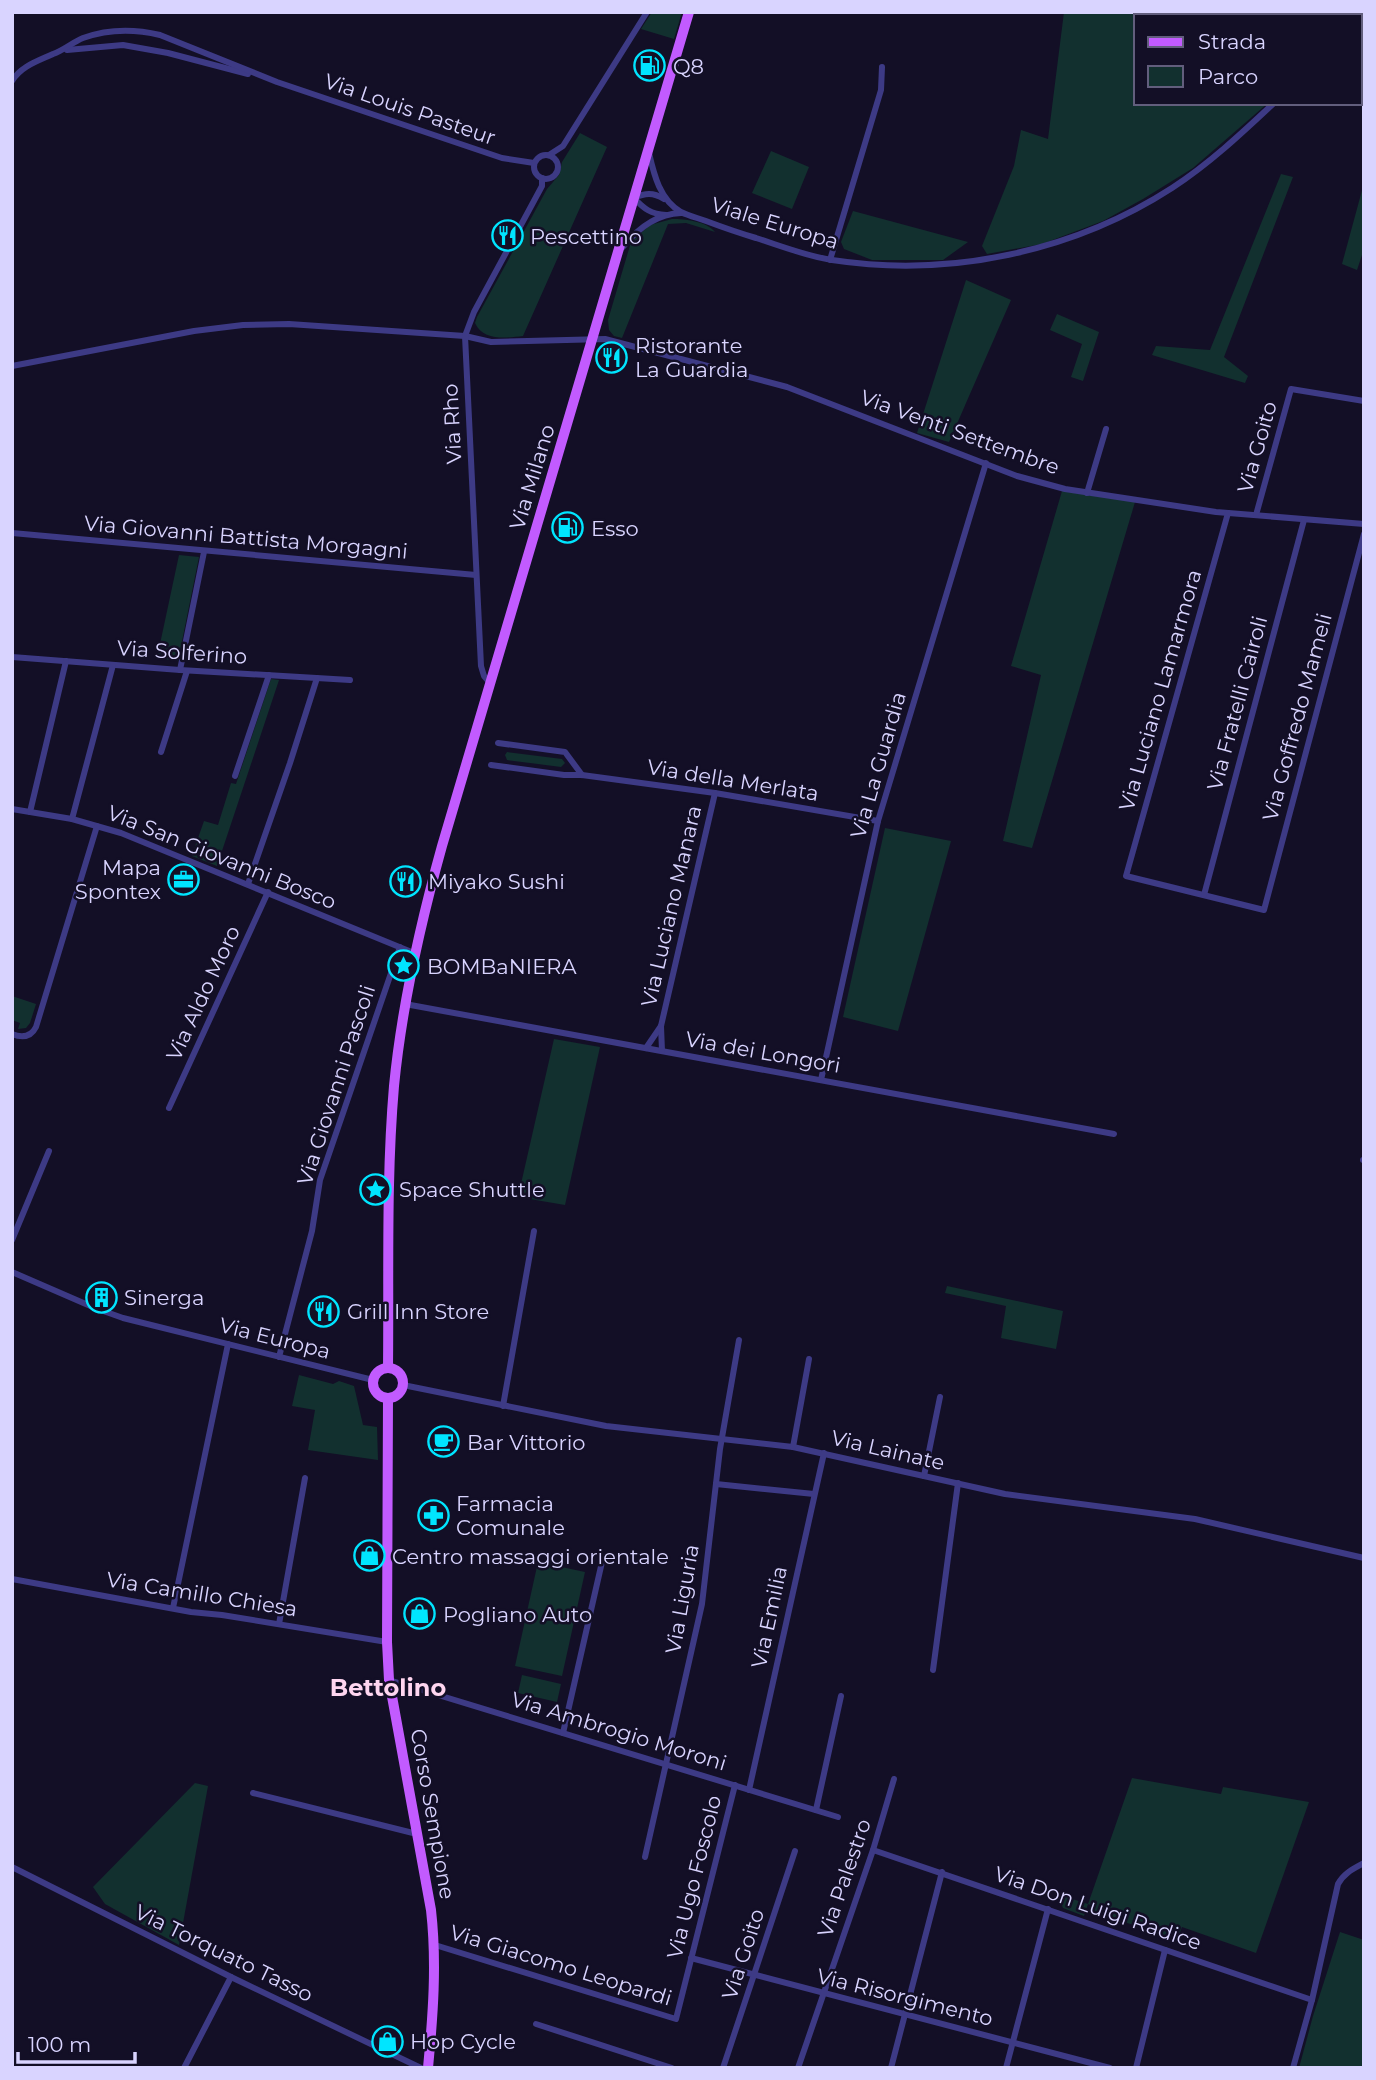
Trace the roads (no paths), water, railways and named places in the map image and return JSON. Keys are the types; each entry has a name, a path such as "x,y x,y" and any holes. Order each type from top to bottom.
{"main road":[{"name":"Via Milano","path":"414,953 490,683 689,12"},
{"path":"388,1368 392,1116 394,1085 414,953"},
{"path":"388,1368 399,1373 403,1385 400,1393 388,1399 376,1393 373,1380 377,1372 388,1368"},
{"name":"Corso Sempione","path":"388,1399 389,1680 435,1945 428,2068"}],"street":[{"path":"542,178 536,174 534,163 538,157 549,155 563,146 647,12"},
{"name":"Via Louis Pasteur","path":"12,81 21,70 82,39 114,31 146,32 179,42 277,82 502,158 534,163"},
{"name":"Via Louis Pasteur","path":"62,50 123,45 168,53 277,82"},
{"path":"830,260 881,90 881,67"},
{"name":"Viale Europa","path":"648,151 657,182 670,203 682,213 830,260 888,265 962,262 1018,253 1063,240 1134,210 1173,188 1272,105"},
{"name":"Via Rho","path":"490,683 481,666 465,336 474,312 542,186 542,178 550,178 556,173 556,160 549,155"},
{"path":"666,215 646,211 634,198 644,193 652,194 670,203"},
{"name":"Viale Europa","path":"620,250 635,232 646,224 666,215 682,213"},
{"name":"Via Venti Settembre","path":"12,366 194,331 243,326 289,324 465,336 491,342 605,339 787,387 1017,476 1065,489 1228,513 1364,524"},
{"name":"Via Goito","path":"1256,515 1291,389 1364,401"},
{"path":"1087,492 1106,429"},
{"name":"Via La Guardia","path":"821,1080 878,821 986,463"},
{"name":"Via Luciano Lamarmora","path":"1204,895 1126,876 1228,513"},
{"name":"Via Fratelli Cairoli","path":"1204,895 1304,520"},
{"name":"Via Giovanni Battista Morgagni","path":"12,533 476,575"},
{"name":"Via Goffredo Mameli","path":"1204,895 1264,910 1364,534"},
{"path":"162,752 184,671 204,552"},
{"name":"Via Solferino","path":"12,657 184,671 350,680"},
{"path":"30,812 66,661"},
{"path":"72,819 113,665"},
{"path":"235,776 269,676"},
{"path":"248,884 317,678"},
{"path":"498,743 565,752 582,775"},
{"name":"Via della Merlata","path":"491,765 715,793 878,821"},
{"name":"Via Luciano Manara","path":"662,1051 662,1026 715,793"},
{"path":"12,817 13,809"},
{"name":"Via San Giovanni Bosco","path":"13,809 72,819 121,833 414,953"},
{"path":"12,1034 26,1036 36,1027 97,826"},
{"name":"Via Aldo Moro","path":"169,1108 268,892"},
{"name":"Via Giovanni Pascoli","path":"279,1357 312,1231 319,1185 400,947"},
{"name":"Via dei Longori","path":"405,1004 1114,1134"},
{"name":"Via Luciano Manara","path":"646,1048 662,1026"},
{"path":"12,1240 49,1151"},
{"path":"503,1406 534,1231"},
{"name":"Via Europa","path":"12,1272 109,1313 373,1380"},
{"name":"Via Liguria","path":"645,1857 702,1604 721,1438 739,1340"},
{"path":"173,1608 228,1344"},
{"path":"793,1447 809,1359"},
{"name":"Via Lainate","path":"403,1385 606,1426 793,1447 1005,1494 1195,1518 1364,1558"},
{"path":"924,1476 940,1397"},
{"name":"Via Emilia","path":"749,1790 824,1453"},
{"path":"279,1624 305,1478"},
{"path":"933,1670 958,1483"},
{"path":"716,1484 814,1494"},
{"path":"563,1733 602,1562"},
{"name":"Via Camillo Chiesa","path":"12,1579 387,1642"},
{"name":"Via Ambrogio Moroni","path":"389,1680 838,1817"},
{"path":"816,1810 841,1696"},
{"name":"Via Palestro","path":"799,2068 873,1850 894,1779"},
{"name":"Via Ugo Foscolo","path":"676,2019 735,1785"},
{"path":"253,1793 417,1834"},
{"name":"Via Don Luigi Radice","path":"873,1850 1312,2000"},
{"name":"Via Goito","path":"723,2068 795,1851"},
{"path":"1293,2068 1312,2000 1338,1884 1348,1872 1364,1863"},
{"name":"Via Torquato Tasso","path":"12,1867 231,1977 421,2068"},
{"path":"891,2068 942,1872"},
{"path":"1006,2068 1048,1909"},
{"name":"Via Giacomo Leopardi","path":"435,1945 676,2019"},
{"path":"1136,2068 1166,1950"},
{"name":"Via Risorgimento","path":"691,1958 1111,2068"},
{"path":"184,2068 231,1977"},
{"path":"536,2024 655,2065 672,2068"}],"place":[{"name":"Q8","path":"650,66"},
{"name":"Pescettino","path":"507,236"},
{"name":"Ristorante La Guardia","path":"612,357"},
{"name":"Esso","path":"568,528"},
{"name":"Mapa Spontex","path":"184,879"},
{"name":"Miyako Sushi","path":"405,881"},
{"name":"BOMBaNIERA","path":"404,966"},
{"name":"Space Shuttle","path":"376,1189"},
{"name":"Sinerga","path":"101,1297"},
{"name":"Grill Inn Store","path":"324,1311"},
{"name":"Bar Vittorio","path":"444,1442"},
{"name":"Farmacia Comunale","path":"433,1515"},
{"name":"Centro massaggi orientale","path":"369,1556"},
{"name":"Pogliano Auto","path":"420,1614"},
{"name":"Hop Cycle","path":"387,2041"}],"district":[{"name":"Bettolino","path":"388,1687"}]}
